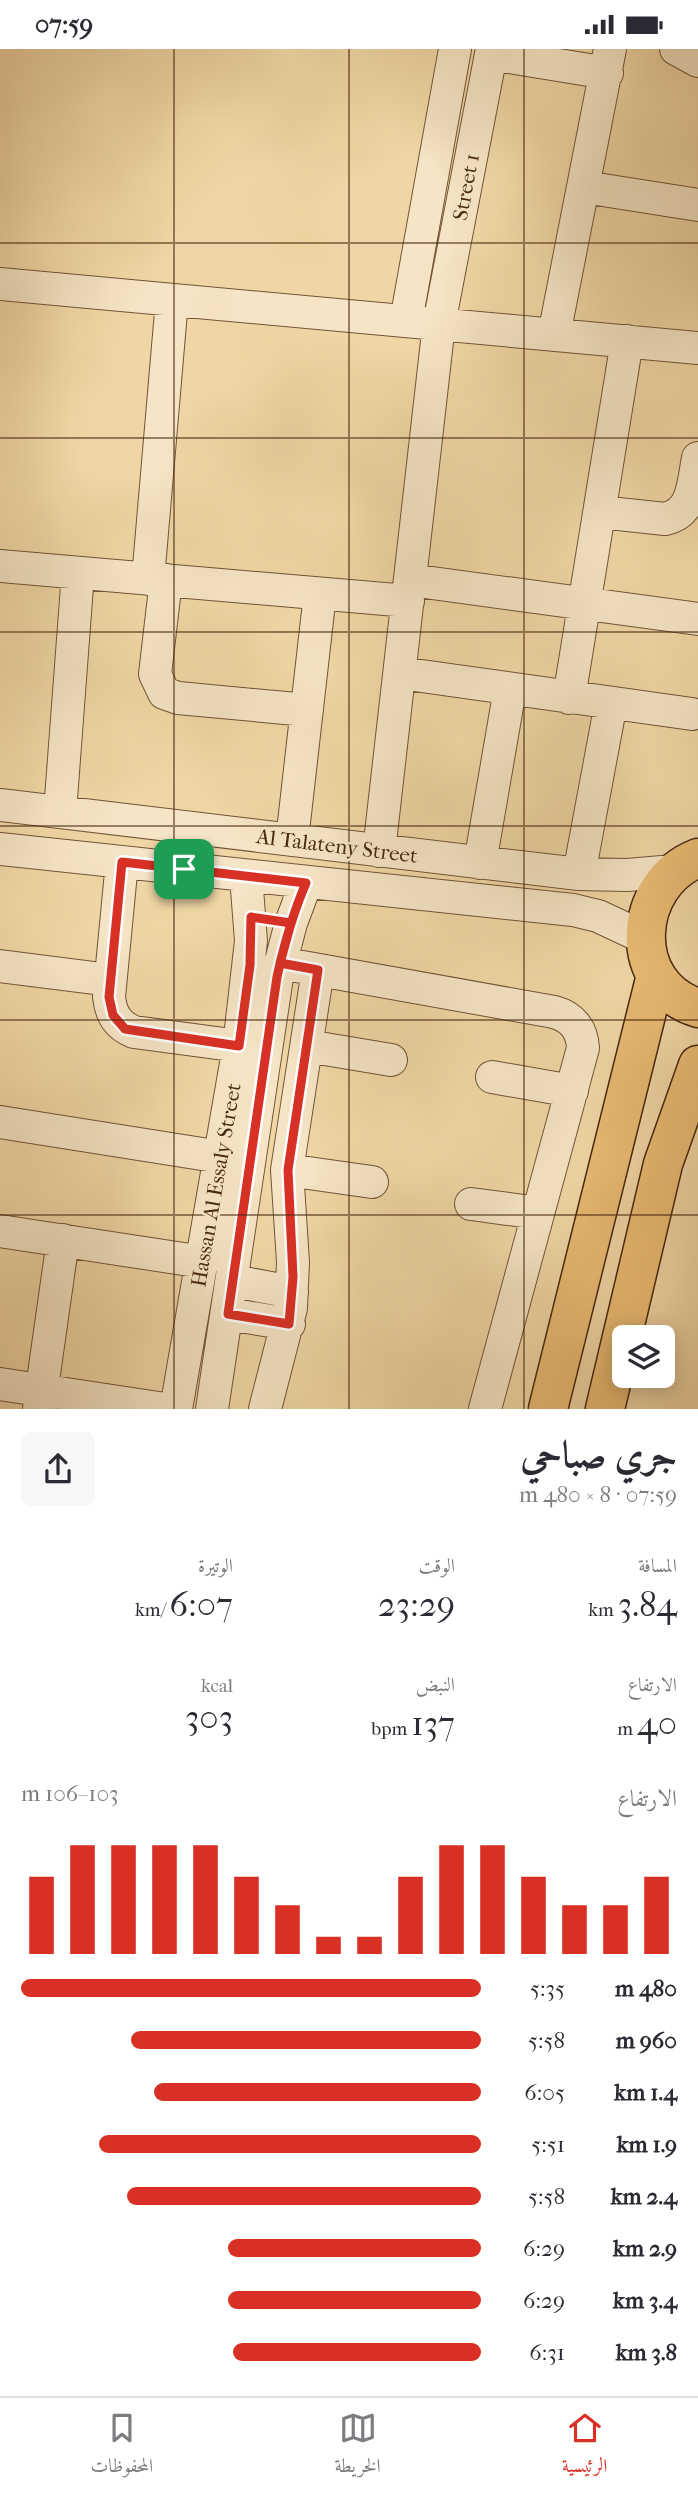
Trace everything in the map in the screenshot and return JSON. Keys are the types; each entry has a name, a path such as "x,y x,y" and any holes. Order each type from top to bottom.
{"main road":[{"path":"686,865 655,894 645,923 645,938 656,975 679,999 698,1008"},
{"path":"548,1409 656,975"},
{"path":"605,1409 663,1164 698,1065"}],"street":[{"name":"Street 1","path":"406,321 455,49"},
{"path":"676,49 698,61"},
{"name":"Street 1","path":"379,851 439,324 492,51"},
{"path":"492,51 609,61 554,335"},
{"path":"584,187 698,205"},
{"path":"0,284 698,348"},
{"path":"173,300 157,579 155,674 164,693 178,698 307,710"},
{"path":"569,698 626,341"},
{"path":"600,512 665,519 674,517 688,505 698,457"},
{"path":"0,566 320,594 409,590 584,604 698,619"},
{"path":"60,812 78,573"},
{"path":"292,840 320,594"},
{"path":"400,673 692,714"},
{"path":"480,863 510,689"},
{"path":"579,873 611,703"},
{"name":"Al Talateny Street","path":"0,805 579,873 627,875 686,865"},
{"name":"Al Talateny Street","path":"0,849 573,910 610,921 645,938"},
{"path":"122,862 110,980 110,1007 125,1029 239,1046"},
{"name":"Hassan Al Essaly Street","path":"176,1409 204,1262 250,965 251,917 247,876"},
{"name":"Hassan Al Essaly Street","path":"212,1409 280,963 306,883"},
{"path":"251,917 291,923"},
{"path":"280,963 562,1014 576,1024 583,1039 572,1091 485,1409"},
{"path":"0,966 110,980"},
{"path":"265,1409 289,1324 292,1292 288,1170 318,970"},
{"path":"307,1046 391,1060"},
{"path":"492,1077 572,1091"},
{"path":"0,1122 221,1157"},
{"path":"288,1170 372,1182"},
{"path":"471,1204 538,1213"},
{"path":"0,1231 204,1262"},
{"path":"40,1399 63,1240"},
{"path":"233,1281 292,1292"},
{"path":"228,1314 289,1324"},
{"path":"0,1384 40,1399 164,1409"}],"route":[{"path":"184,869 122,862 109,997 113,1015 125,1029 143,1034 239,1046 250,965 251,917 291,923 280,963 318,970 288,1170 293,1277 289,1324 228,1314 277,977 280,963 285,943 291,923 297,903 306,883 184,869"}]}
